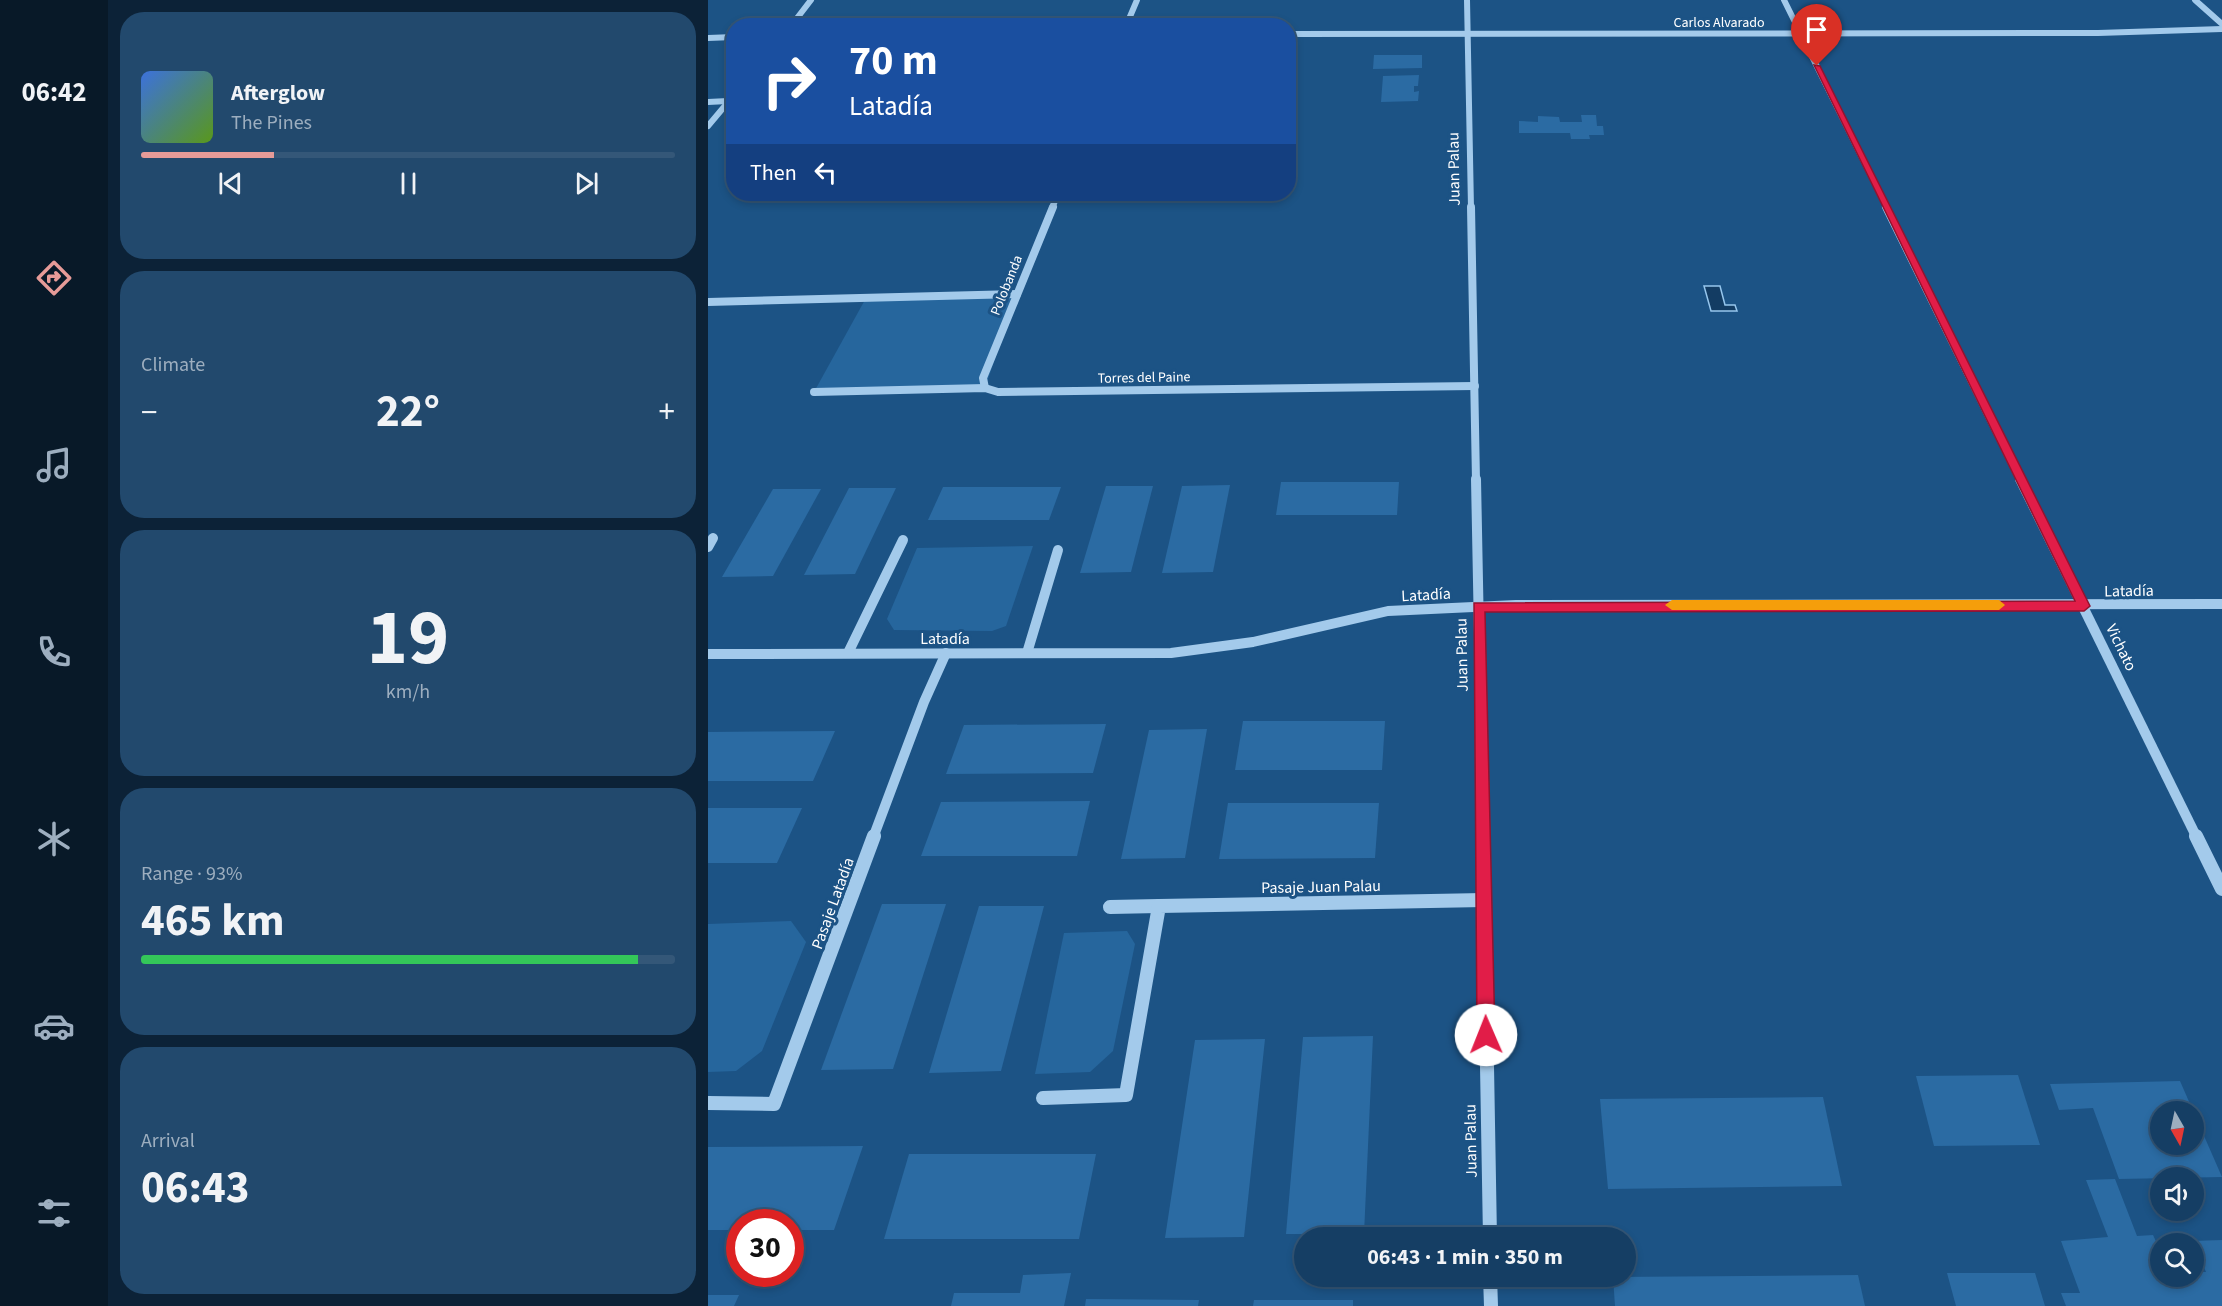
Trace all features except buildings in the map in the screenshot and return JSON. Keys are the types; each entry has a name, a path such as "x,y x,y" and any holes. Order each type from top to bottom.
{"street":[{"path":"796,18 811,0"},
{"path":"1129,18 1137,0"},
{"name":"Juan Palau","path":"1467,0 1490,1227"},
{"name":"Vichato","path":"1784,0 2222,889"},
{"path":"2196,0 2222,24"},
{"name":"Carlos Alvarado","path":"1296,34 2098,33 2222,29"},
{"path":"708,38 726,37"},
{"path":"708,102 726,101"},
{"path":"708,126 726,104"},
{"name":"Polobanda","path":"985,388 983,378 1055,201"},
{"path":"708,302 1017,294"},
{"name":"Torres del Paine","path":"814,392 985,388 998,392 1475,386"},
{"path":"848,653 903,540"},
{"path":"1027,652 1058,550"},
{"name":"Latadía","path":"708,654 1171,653 1221,648 1388,611 1478,607 2222,604"},
{"name":"Pasaje Latadía","path":"708,1103 774,1104 924,702 946,653"},
{"name":"Pasaje Juan Palau","path":"1110,907 1484,900"},
{"path":"1043,1098 1126,1095 1159,906"},
{"path":"1490,1287 1491,1306"}],"shaded area":[{"path":"1704,286 1720,286 1725,305 1735,305 1737,311 1711,311"},
{"path":"1017,294 985,388 814,392 866,298"},
{"path":"1033,546 1006,626 992,631 894,630 887,619 917,548"},
{"path":"791,921 806,942 762,1051 736,1071 708,1072 708,924"},
{"path":"1127,931 1135,944 1113,1051 1090,1072 1035,1074 1064,933"}],"slow traffic":[{"path":"1672,605 1999,605"}],"route":[{"path":"1486,1035 1478,607 1918,604 2084,606 1817,66"}]}
